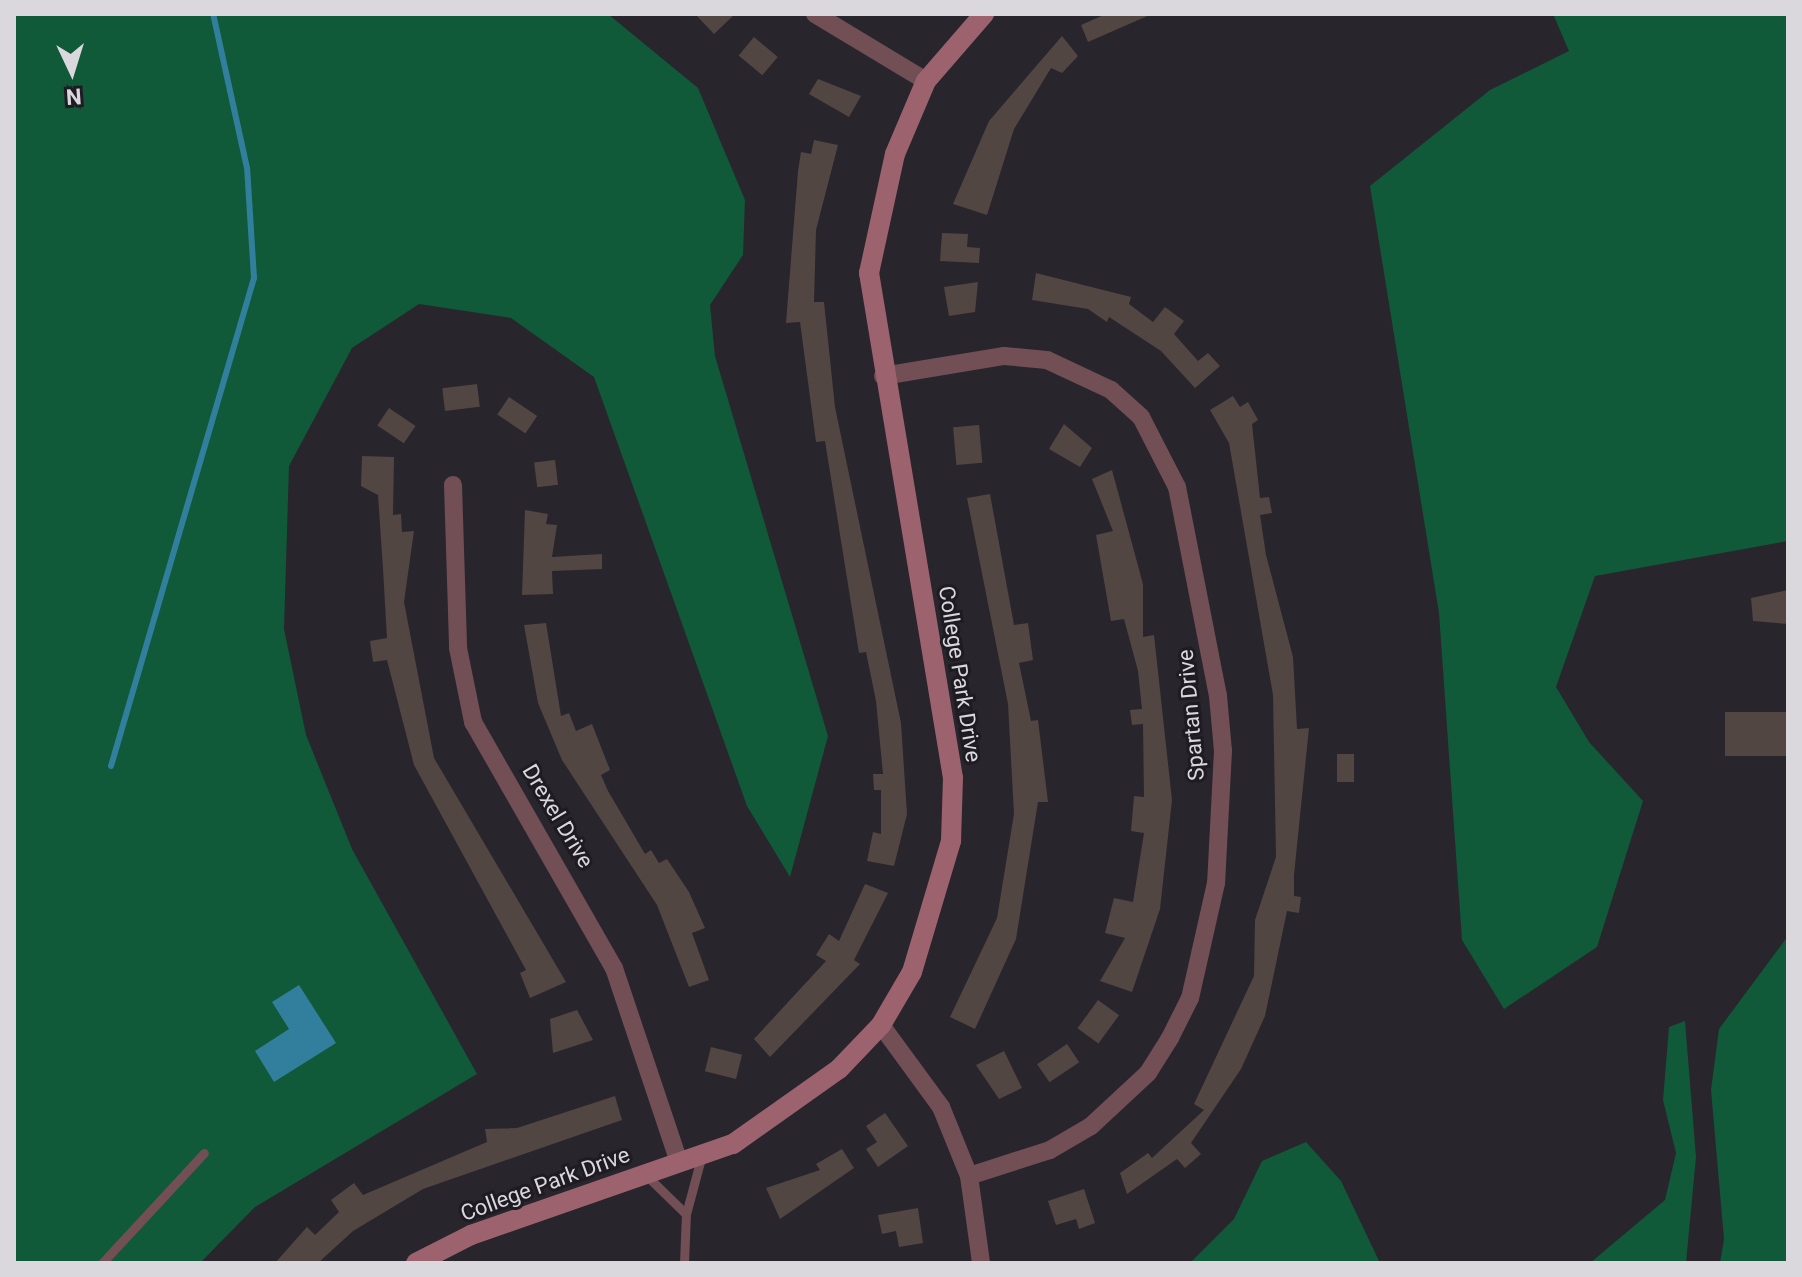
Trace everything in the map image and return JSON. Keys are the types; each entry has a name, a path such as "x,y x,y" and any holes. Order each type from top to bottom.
{"street":[{"path":"815,14 926,81"},
{"name":"College Park Drive","path":"416,1263 471,1235 702,1154 785,1111 881,1025 912,972 938,902 953,778 883,376 869,273 895,154 926,81 984,14"},
{"name":"Spartan Drive","path":"883,376 1004,356 1047,360 1111,390 1141,417 1177,487 1218,696 1223,751 1216,883 1194,985 1170,1038 1148,1073 1091,1126 1050,1150 969,1176"},
{"name":"Drexel Drive","path":"453,485 458,648 473,722 614,968 679,1162"},
{"path":"881,1025 941,1107 969,1176 981,1263"}],"lane":[{"path":"102,1263 204,1153"},
{"path":"684,1263 686,1214 702,1154"},
{"path":"644,1174 686,1214"}],"green space":[{"path":"14,14 608,14 698,88 745,200 743,255 710,305 715,356 828,736 790,877 747,806 594,377 511,318 419,304 352,348 289,466 284,629 306,735 352,849 477,1074 255,1207 200,1263 14,1263"},
{"path":"1553,14 1788,14 1788,541 1595,576 1556,687 1589,742 1643,801 1597,947 1504,1009 1462,940 1439,613 1370,186 1490,90 1569,51"},
{"path":"1788,936 1788,1263 1720,1263 1724,1239 1711,1090 1719,1029"},
{"path":"1685,1021 1696,1157 1686,1263 1590,1263 1665,1200 1676,1153 1663,1100 1669,1027"},
{"path":"1306,1142 1341,1181 1380,1263 1190,1263 1234,1219 1262,1161"}],"water":[{"path":"299,985 336,1043 274,1082 255,1051 289,1029 272,1002"}],"building":[{"path":"695,14 735,14 714,34"},
{"path":"1106,14 1152,14 1088,42 1081,25"},
{"path":"1062,36 1078,56 1062,73 1051,68 1014,129 987,215 953,204 989,121"},
{"path":"754,37 778,57 762,75 739,55"},
{"path":"818,79 861,96 849,117 809,94"},
{"path":"814,140 838,145 816,230 814,302 824,302 835,407 901,723 907,814 894,866 867,861 873,832 881,834 881,790 874,790 873,774 883,774 876,701 866,652 859,653 825,441 816,442 800,322 786,323 798,171 801,152 811,154"},
{"path":"942,233 968,234 967,247 980,248 979,263 940,261"},
{"path":"1036,273 1131,297 1129,304 1153,322 1165,307 1184,321 1174,334 1198,361 1208,353 1220,366 1195,388 1161,351 1109,317 1107,322 1088,309 1032,300"},
{"path":"978,282 975,312 949,316 944,287"},
{"path":"477,384 480,407 445,411 442,388"},
{"path":"1233,396 1240,407 1248,402 1258,420 1252,424 1260,498 1269,497 1272,513 1260,515 1266,555 1293,657 1297,729 1309,728 1294,875 1294,896 1301,897 1299,913 1287,911 1265,1016 1241,1069 1191,1143 1201,1154 1185,1168 1177,1159 1127,1194 1120,1173 1148,1153 1152,1158 1204,1110 1194,1104 1254,976 1255,920 1276,857 1273,695 1229,443 1210,410"},
{"path":"509,397 537,416 525,433 497,414"},
{"path":"389,408 416,426 404,443 377,425"},
{"path":"1064,424 1092,448 1080,467 1049,449"},
{"path":"979,425 982,463 956,465 953,427"},
{"path":"362,456 394,457 393,515 401,514 402,532 414,531 404,602 434,758 566,982 530,998 520,973 526,970 414,765 387,660 373,662 370,641 387,638 378,495 361,486"},
{"path":"555,460 558,485 537,487 534,463"},
{"path":"1112,470 1143,584 1143,637 1154,635 1172,800 1160,909 1132,992 1100,981 1125,938 1105,933 1114,898 1133,902 1144,833 1131,831 1134,796 1144,797 1143,724 1132,725 1130,710 1142,709 1138,671 1124,619 1111,621 1096,535 1113,531 1092,479"},
{"path":"990,494 1014,625 1028,623 1033,660 1019,663 1031,721 1038,720 1048,802 1038,802 1016,939 975,1029 950,1017 997,918 1014,814 1008,704 967,498"},
{"path":"525,510 548,514 546,524 557,525 552,557 602,554 602,569 552,571 553,594 522,595"},
{"path":"1788,590 1788,624 1753,621 1751,598"},
{"path":"546,623 561,716 569,713 576,731 592,724 610,770 601,775 608,791 645,854 651,850 659,863 667,859 689,892 705,928 692,933 709,980 689,987 657,905 562,760 538,703 524,625"},
{"path":"1725,712 1788,712 1788,756 1725,756"},
{"path":"1337,754 1354,754 1354,782 1337,782"},
{"path":"865,884 888,893 854,960 860,964 770,1057 754,1039 826,961 816,955 829,934 839,941"},
{"path":"1098,1000 1119,1015 1098,1044 1077,1028"},
{"path":"577,1010 593,1040 553,1053 550,1019"},
{"path":"1067,1044 1079,1062 1049,1082 1037,1064"},
{"path":"711,1047 742,1055 736,1079 705,1071"},
{"path":"1004,1051 1022,1088 999,1099 976,1065"},
{"path":"615,1096 622,1120 423,1189 353,1231 318,1263 275,1263 307,1227 315,1235 339,1212 331,1200 354,1183 363,1195 487,1142 485,1129 517,1128"},
{"path":"885,1113 908,1146 878,1167 866,1149 877,1142 866,1126"},
{"path":"842,1149 854,1168 780,1219 766,1188 820,1170 816,1164"},
{"path":"1084,1189 1095,1223 1079,1229 1076,1219 1056,1225 1048,1201"},
{"path":"918,1208 923,1243 899,1247 896,1231 882,1234 878,1215"}],"waterway":[{"path":"111,766 254,278 247,168 213,14"}]}
